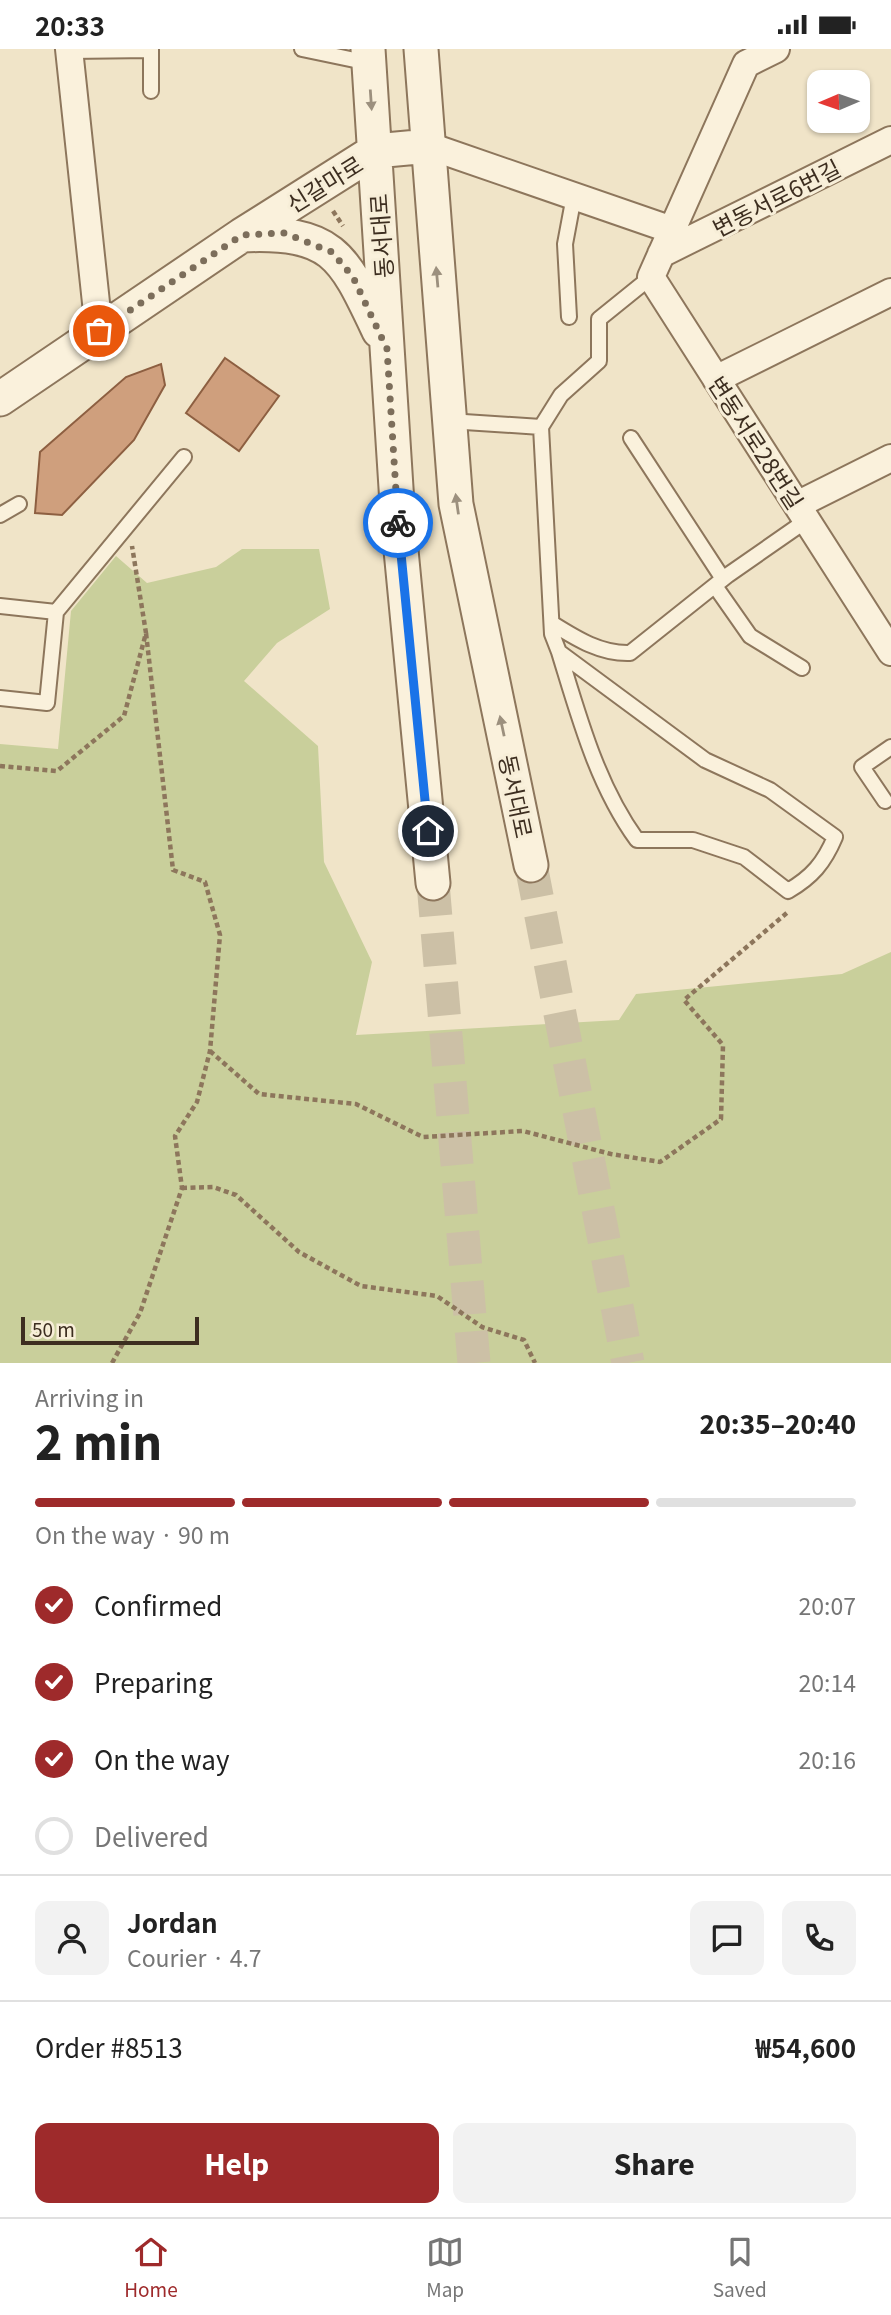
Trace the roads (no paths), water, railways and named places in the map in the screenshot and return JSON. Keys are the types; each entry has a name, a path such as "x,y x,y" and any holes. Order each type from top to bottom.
{"street":[{"name":"동서대로","path":"421,49 456,505 531,865"},
{"name":"변동서로6번길","path":"672,230 746,64 776,49"},
{"path":"69,50 99,331"},
{"name":"동서대로","path":"369,56 398,519 433,883"},
{"name":"변동서로6번길","path":"656,266 891,139"},
{"path":"374,151 429,146 672,230 656,266"},
{"name":"신갈마로","path":"0,399 242,235 374,151"},
{"path":"242,235 284,233 332,252 353,277 387,349"},
{"name":"변동서로28번길","path":"656,266 716,379 802,513 886,635"},
{"path":"716,379 891,292"},
{"path":"802,513 891,458"}],"lane":[{"path":"302,49 369,56"},
{"path":"69,50 151,50 151,91"},
{"path":"569,317 565,244 574,196"},
{"path":"559,652 705,759 770,790 835,837 824,862 806,881 788,891 744,857 693,840 637,840 619,815 587,742 559,652 552,624 541,427 561,395 599,361 599,319 656,266"},
{"path":"449,421 541,427"},
{"path":"631,438 750,636 802,668"},
{"path":"0,698 47,703 56,612 184,457"},
{"path":"0,515 19,504"},
{"path":"552,624 585,644 615,653 631,653 802,513"},
{"path":"0,606 56,612"},
{"path":"885,800 862,767 891,747"}],"tunnel":[{"path":"531,865 628,1363"},
{"path":"433,883 474,1363"}]}
